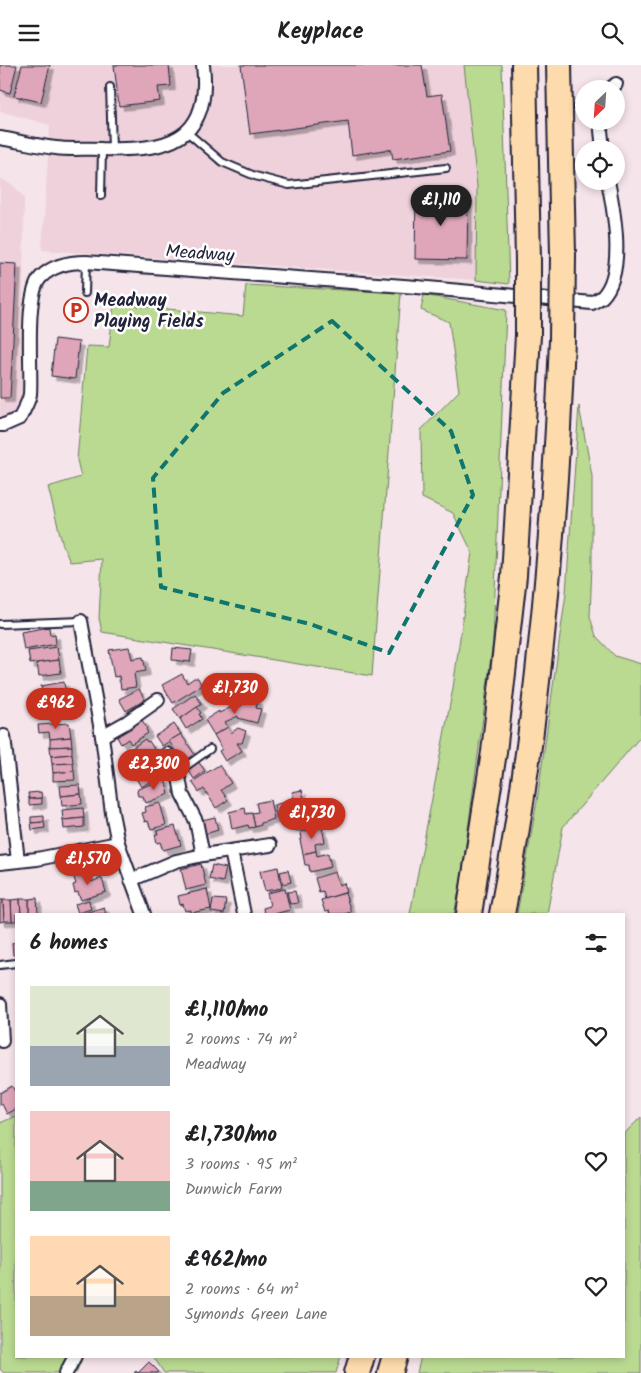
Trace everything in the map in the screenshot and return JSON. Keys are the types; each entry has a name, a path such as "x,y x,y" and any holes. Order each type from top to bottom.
{"highway":[{"path":"469,913 494,752 514,576 528,335 524,65"},
{"path":"502,913 531,727 547,585 559,411 563,255 559,65"},
{"path":"357,1373 361,1358"},
{"path":"390,1373 394,1358"}],"street":[{"path":"0,138 56,148 140,149 165,145 187,132 199,115 204,89 203,65"},
{"name":"Meadway","path":"0,425 20,418 30,396 31,304 39,279 53,268 71,262 86,262 592,303 601,297 608,288 614,273 616,256 614,211 610,190"},
{"path":"81,621 102,736 118,843 144,913"},
{"path":"102,736 127,722 158,700"},
{"path":"4,736 3,768 18,861"},
{"path":"167,754 178,771 182,794 196,821 203,855"},
{"path":"0,863 71,853 118,843"},
{"path":"131,880 176,861 270,845"},
{"path":"231,851 244,913"},
{"path":"0,1004 2,1041"},
{"path":"66,1373 75,1358"}],"lane":[{"path":"101,196 107,149 110,87"},
{"path":"187,132 222,162 255,176 289,185 446,168"},
{"path":"85,293 86,262"},
{"path":"0,624 81,621"},
{"path":"178,771 210,749"},
{"path":"0,965 15,963"}],"highlighted area":[{"path":"332,321 451,431 473,495 389,653 310,624 161,587 153,478 223,393"}],"shaded area":[{"path":"0,65 464,65 477,186 476,280 42,250 50,125 0,111"},
{"path":"0,178 14,186 24,198 22,398 17,411 5,418 0,418"}],"green space":[{"path":"464,65 502,65 509,284 476,280 477,186"},
{"path":"246,285 401,293 372,676 102,632 99,618 102,559 70,562 63,546 48,487 81,477 77,460 87,346 109,347 114,304 243,316"},
{"path":"424,295 506,310 493,642 461,882 454,913 410,913 453,688 472,552 453,513 422,498 421,430 459,391 449,322 421,310"},
{"path":"579,406 592,476 590,617 596,636 615,656 641,664 641,736 563,827 547,913 517,913 537,801 566,593"},
{"path":"15,1116 15,1358 82,1358 76,1373 4,1373 0,1369 0,1123"},
{"path":"641,1117 641,1373 417,1373 421,1358 625,1358 625,1133"},
{"path":"154,1358 340,1358 336,1373 164,1373"}],"building":[{"path":"0,65 17,65 10,93 0,90"},
{"path":"22,65 50,65 41,102 14,96"},
{"path":"114,65 169,65 171,86 158,87 160,101 119,106"},
{"path":"241,65 422,65 427,96 442,94 450,151 393,159 391,149 352,155 348,121 250,134"},
{"path":"416,194 468,196 467,260 415,259"},
{"path":"0,263 17,264 10,398 0,398"},
{"path":"55,339 79,342 75,379 51,376"},
{"path":"49,627 50,635 55,634 56,644 24,650 21,632"},
{"path":"57,647 59,660 30,664 28,651"},
{"path":"129,647 132,659 143,657 146,671 134,673 136,687 121,689 119,676 114,677 109,650"},
{"path":"173,648 192,650 190,662 172,660"},
{"path":"59,660 61,673 39,676 37,663"},
{"path":"182,674 187,683 194,678 198,678 201,684 173,703 162,685"},
{"path":"64,682 66,695 43,699 41,686"},
{"path":"139,689 145,700 126,711 119,699"},
{"path":"195,694 202,704 180,719 173,709"},
{"path":"66,695 68,708 45,712 43,699"},
{"path":"244,696 258,700 256,708 261,709 257,723 238,718 238,716 225,722 228,727 214,735 205,720 219,711 219,713 236,705 241,706"},
{"path":"197,707 202,719 186,729 180,719"},
{"path":"142,720 148,733 131,744 128,739 121,744 117,737"},
{"path":"69,723 71,737 50,739 49,732 39,733 38,725"},
{"path":"174,724 181,734 162,746 155,736"},
{"path":"228,727 231,733 238,728 246,731 242,743 237,743 242,751 225,761 219,751 222,749 214,735"},
{"path":"181,734 195,755 183,763 169,741"},
{"path":"71,737 72,746 50,747 50,739"},
{"path":"145,739 147,742 149,741 154,749 129,765 124,758 131,753 129,750"},
{"path":"72,746 72,754 51,756 50,747"},
{"path":"72,754 73,763 52,764 51,756"},
{"path":"158,754 168,771 141,787 133,768"},
{"path":"198,761 205,771 194,779 187,768"},
{"path":"73,763 74,771 53,773 52,764"},
{"path":"219,765 231,783 221,790 228,800 216,808 204,789 199,792 192,782"},
{"path":"74,771 75,780 53,781 53,773"},
{"path":"165,779 169,794 146,803 143,796 138,796 138,789"},
{"path":"80,785 81,794 61,796 60,786"},
{"path":"302,790 304,799 307,799 309,806 315,805 319,826 296,831 294,823 291,824 288,809 296,807 292,792"},
{"path":"41,792 42,798 29,799 28,793"},
{"path":"81,794 82,804 62,806 61,796"},
{"path":"42,798 42,804 29,805 29,799"},
{"path":"270,800 274,819 255,827 252,813 258,812 256,803"},
{"path":"285,802 288,817 277,819 274,805"},
{"path":"160,803 166,825 151,829 148,821 145,822 142,813 146,812 145,807"},
{"path":"83,808 84,818 63,820 62,810"},
{"path":"245,808 246,814 252,813 255,827 249,828 248,825 232,829 229,812"},
{"path":"44,816 44,822 31,823 31,817"},
{"path":"215,817 218,830 205,834 202,820"},
{"path":"84,818 84,827 64,829 63,820"},
{"path":"44,822 45,828 32,830 31,823"},
{"path":"175,826 181,845 163,850 160,842 157,843 155,834 158,834 157,831"},
{"path":"322,827 325,842 315,844 316,851 303,854 300,840 302,839 301,832"},
{"path":"316,851 317,856 328,853 331,867 310,872 309,865 305,865 303,854"},
{"path":"201,864 206,885 186,890 181,869"},
{"path":"212,865 226,868 223,882 209,879"},
{"path":"278,867 282,888 265,891 260,871"},
{"path":"288,870 291,882 283,884 280,872"},
{"path":"88,871 91,882 102,878 106,892 81,900 78,892 75,893 73,885 76,884 73,875"},
{"path":"335,872 339,885 344,883 347,892 325,899 323,891 319,892 315,878"},
{"path":"207,889 211,909 191,913 191,910 185,911 183,904 180,905 178,896"},
{"path":"285,889 290,910 278,913 264,913 263,908 270,906 267,893"},
{"path":"295,891 298,903 290,904 287,892"},
{"path":"345,893 351,912 325,912 321,900"},
{"path":"37,898 38,913 29,913 29,899"},
{"path":"20,899 21,913 15,913 15,921 12,921 11,900"},
{"path":"20,899 29,899 29,913 21,913"},
{"path":"213,899 226,900 224,913 211,912"},
{"path":"0,900 3,900 4,921 0,922"},
{"path":"3,900 11,900 12,921 4,921"},
{"path":"89,900 91,909 78,913 75,904"},
{"path":"104,907 106,913 85,913"},
{"path":"15,942 15,955 13,955 12,943"},
{"path":"12,1086 15,1091 15,1110 7,1114 2,1104 0,1105 0,1093"},
{"path":"149,1362 159,1372 158,1373 138,1373"}],"place":[{"name":"Meadway Playing Fields","path":"76,310"}]}
